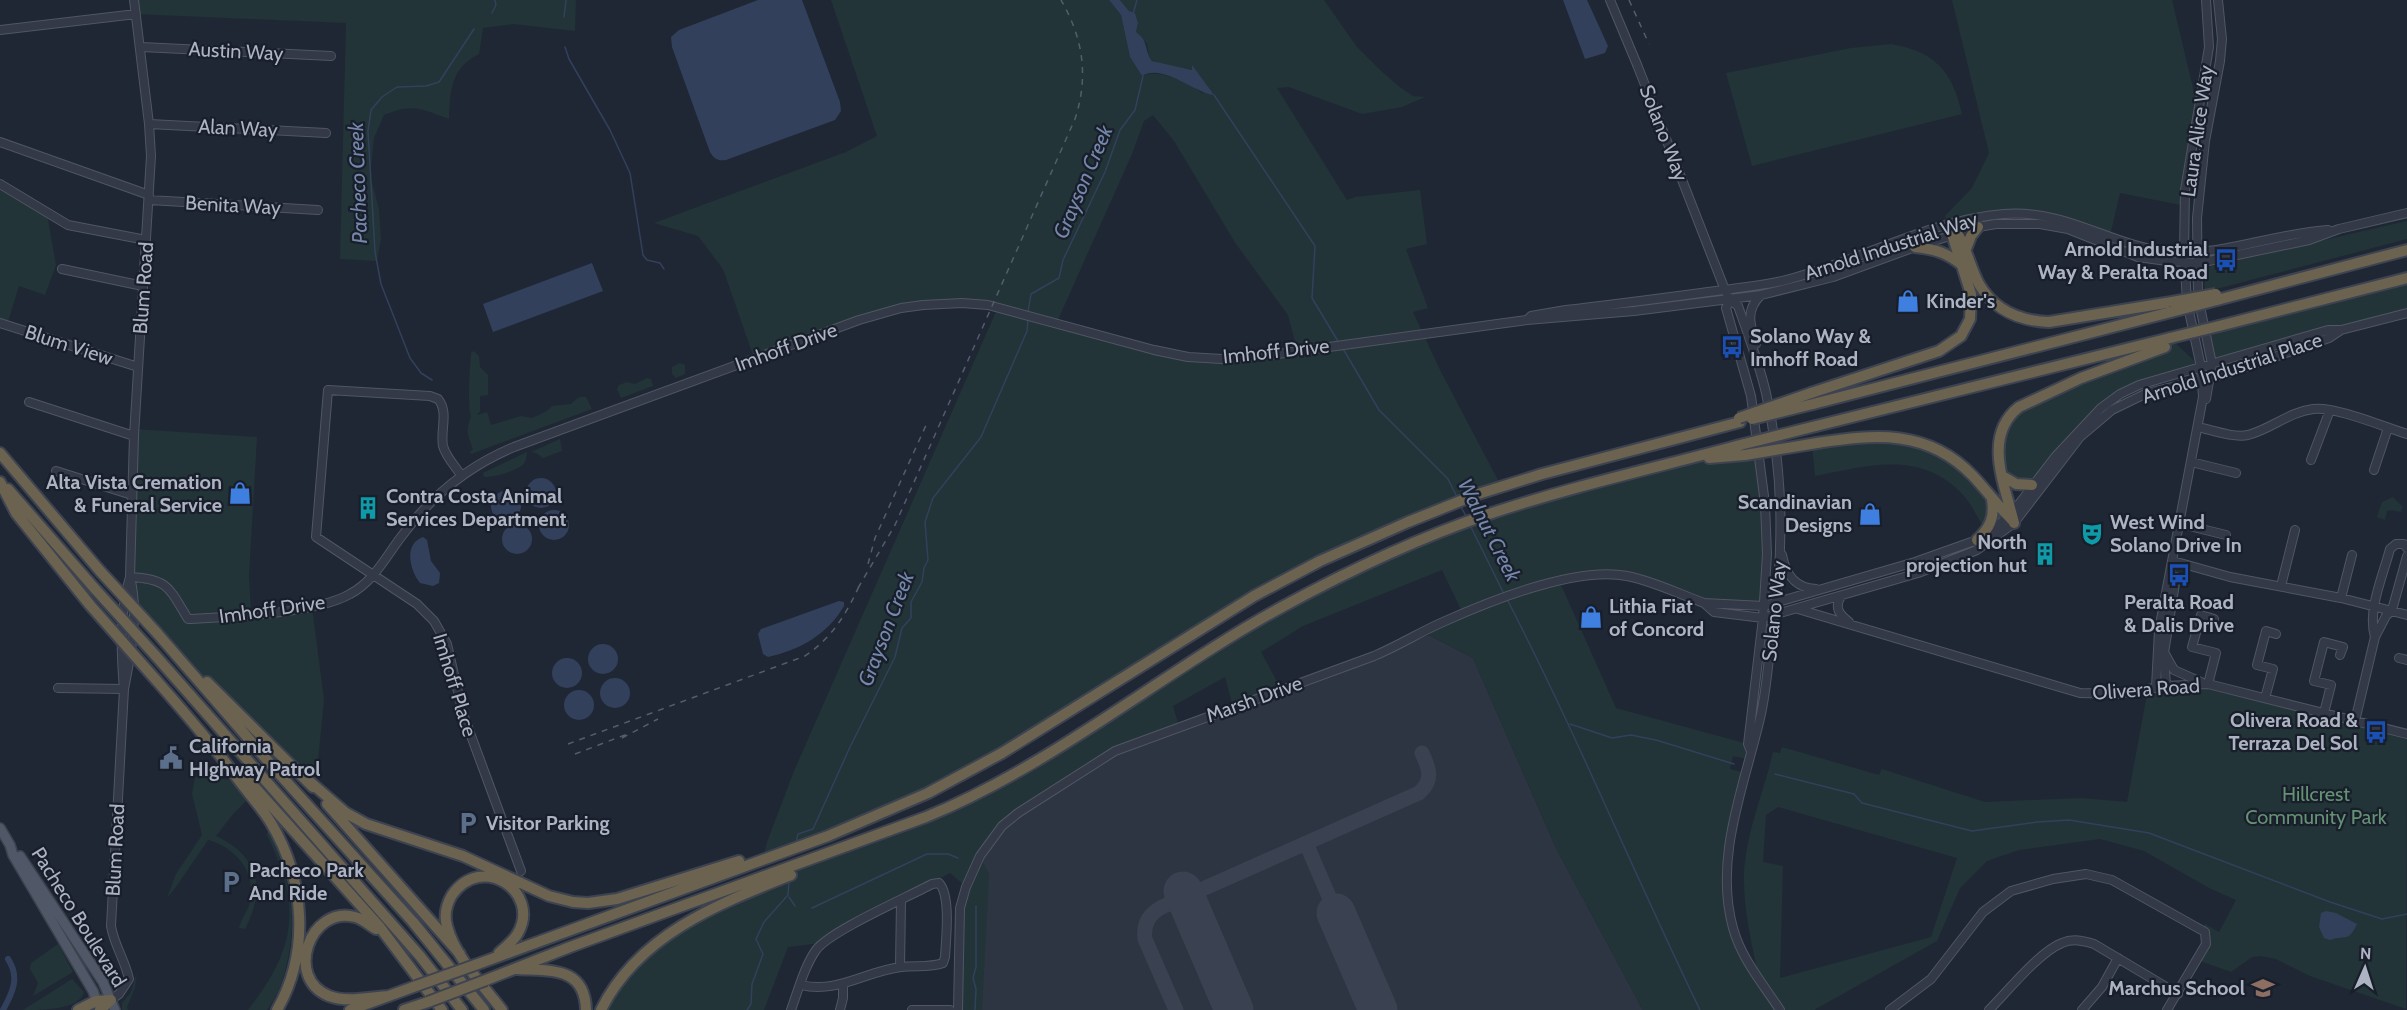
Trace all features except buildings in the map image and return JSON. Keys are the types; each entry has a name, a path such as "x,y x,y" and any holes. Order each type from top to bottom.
{"highway":[{"path":"1966,249 1971,236 1978,227"},
{"path":"1953,231 1966,249 1980,284 1988,296 2002,309 2018,317 2049,322 2171,307"},
{"path":"1812,399 1950,345 1966,328 1972,308 1971,294 1953,231"},
{"path":"1915,247 1932,248 1946,253 1963,267"},
{"path":"157,633 309,781 346,813 366,824 463,856 549,896 573,902 602,902 776,854 828,836 927,793 1002,753 1254,596 1320,561 1408,522 1514,482 1714,429 1812,399 2171,307 2407,250"},
{"path":"2011,517 1998,456 1999,438 2007,420 2019,408 2080,378 2216,326 2407,278"},
{"path":"1744,450 1816,426 2170,342"},
{"path":"405,1010 514,969 895,835 909,823 952,806 1011,777 1251,625 1352,571 1418,542 1523,503 1688,459 1744,450 1876,436 1914,441 1942,452 1973,476 1992,500 2011,517"},
{"path":"0,453 100,571 414,922 484,1010"},
{"path":"2004,477 2016,484 2032,485"},
{"path":"0,481 420,956 462,1010"},
{"path":"0,481 16,513 90,605 213,745 270,822 285,849 294,875 300,912 298,944 288,990 277,1010"},
{"path":"1977,540 1986,532 1991,522 1994,511 1992,500"},
{"path":"213,745 222,751 379,926 442,1010"},
{"path":"309,781 460,954 502,1010"},
{"path":"350,1010 763,857"},
{"path":"460,954 447,924 446,911 449,900 465,881 489,876 501,880 517,894 523,917 517,936 494,957"},
{"path":"601,1010 627,971 651,947 698,914 752,886"},
{"path":"385,936 355,917 341,916 331,919 310,937 305,950 304,964 313,984 329,996 344,1000 389,996"},
{"path":"514,969 564,972 582,989 586,1010"},
{"path":"78,1010 113,1005"}],"main road":[{"name":"Pacheco Boulevard","path":"0,828 13,855 93,991 99,1008"},
{"name":"Pacheco Boulevard","path":"10,845 64,921 103,982 113,1005"}],"street":[{"name":"Blum Road","path":"113,1005 129,979 127,968 114,943 111,926 124,689 129,660 134,594 130,577 134,436 149,198 149,124 134,0"},
{"name":"Solano Way","path":"1610,0 1654,105 1725,290 1730,300 1738,306 1766,391 1776,457 1780,503 1780,548 1761,711 1753,746 1750,749 1728,852 1729,906 1732,925 1742,951 1780,1010"},
{"name":"Laura Alice Way","path":"2206,0 2209,47 2186,189 2184,253 2187,302 2201,367 2206,378"},
{"name":"Laura Alice Way","path":"2206,378 2212,364 2198,297 2198,195 2222,39 2218,0"},
{"path":"0,30 136,14"},
{"name":"Austin Way","path":"141,47 332,56"},
{"name":"Alan Way","path":"149,124 327,133"},
{"name":"Benita Way","path":"0,142 149,198 318,210"},
{"path":"0,184 68,225 146,240"},
{"name":"Arnold Industrial Way","path":"1725,290 1783,281 1953,231 2007,223 2040,224 2068,229 2138,257 2185,263 2309,240 2339,229 2407,213"},
{"name":"Arnold Industrial Way","path":"1730,300 1761,295 1833,277 1915,247 1953,231 1974,218 1995,215 2037,214 2062,219 2142,247 2184,253 2308,231 2339,229"},
{"path":"62,269 143,286"},
{"name":"Imhoff Drive","path":"1527,320 1532,316 1566,310 1725,290"},
{"path":"1759,371 1761,363 1749,320 1754,302 1761,295"},
{"name":"Solano Way","path":"1730,300 1726,308 1749,386 1763,472 1767,554 1763,618 1748,744 1750,749"},
{"name":"Imhoff Drive","path":"130,577 157,580 164,584 188,619 312,607 349,595 374,576 412,522 436,497 462,475 485,460 514,447 880,313 901,308 943,303 1002,307 1134,345 1188,357 1222,359 1270,355 1527,320 1730,300"},
{"name":"Arnold Industrial Place","path":"1764,606 1915,562 1977,540 2011,517 2032,485 2083,425 2120,394 2139,385 2328,330 2341,330 2407,313"},
{"name":"Blum View","path":"0,323 138,367"},
{"name":"Arnold Industrial Place","path":"1763,618 1918,573 1977,550 2011,517 2080,437 2096,421 2112,410 2146,393 2226,374 2329,338 2341,330"},
{"path":"2156,687 2160,630 2183,525 2206,378"},
{"name":"Imhoff Place","path":"462,475 445,451 442,439 444,410 438,399 328,390 316,537 417,604 427,612 442,633 451,657 463,714 521,871"},
{"path":"29,402 134,436"},
{"path":"2200,427 2227,434 2247,435 2295,413 2314,408 2330,410 2407,434"},
{"path":"2311,459 2330,410"},
{"path":"2374,470 2388,428"},
{"path":"2194,463 2236,473"},
{"path":"56,471 132,495"},
{"path":"2183,525 2226,535"},
{"path":"2282,586 2295,530"},
{"path":"2375,637 2372,626 2375,606 2390,549 2396,544 2404,544 2407,548"},
{"path":"1780,548 1792,580 1806,588 1824,589"},
{"path":"2341,598 2352,555"},
{"path":"2355,721 2375,637 2386,616 2392,610 2407,556"},
{"path":"2176,562 2230,577 2341,598 2407,615"},
{"path":"2166,686 2164,652 2176,562"},
{"name":"Marsh Drive","path":"958,1010 959,923 966,887 980,856 990,841 1018,813 1115,751 1374,656 1402,644 1441,622 1544,584 1596,575 1625,576 1704,603 1764,606"},
{"path":"1841,596 1837,605 1838,612 1853,625"},
{"name":"Marsh Drive","path":"1704,603 1714,612 1763,618"},
{"name":"Olivera Road","path":"1797,609 2080,693 2127,693 2156,687 2208,684 2407,734"},
{"path":"2164,652 2174,670 2208,684 2216,653 2193,647 2202,615 2214,619"},
{"path":"2265,698 2273,669 2257,665 2266,631 2276,634"},
{"path":"2324,713 2331,685 2314,681 2325,642 2343,647 2340,656"},
{"path":"58,688 124,689"},
{"path":"1890,1010 1931,979 1983,912 2011,891 2053,879 2086,874 2112,880 2202,929 2206,934 2206,944 2167,1010"},
{"path":"791,1010 801,985 814,953 826,939 932,884 939,883 943,888 946,903 945,960 940,964 900,967 865,975 843,984 819,988 801,985"},
{"path":"900,967 901,901"},
{"path":"1989,1010 2047,951 2064,942 2080,940 2094,944 2178,994"},
{"path":"2082,1010 2102,987 2118,958"},
{"path":"840,1010 843,984"},
{"path":"912,1010 950,1010"}],"shaded area":[{"path":"1429,635 1473,658 1556,848 1643,1010 958,1010 972,872 1002,826 1115,751"}],"green space":[{"path":"134,0 576,0 575,31 513,24 483,28 479,54 463,66 454,81 449,119 431,112 410,108 384,115 374,138 370,175 379,209 381,239 377,261 340,259 346,23 136,14"},
{"path":"831,0 1109,0 1121,15 1130,57 1142,76 1165,75 1191,85 1203,94 1193,70 1158,63 1150,59 1147,44 1136,32 1138,23 1135,13 1129,11 1120,0 1324,0 1357,47 1380,70 1413,96 1425,97 1402,107 1362,114 1289,87 1277,88 1347,200 1355,197 1420,190 1427,244 1406,249 1428,308 1413,312 1440,370 1501,486 1320,561 928,793 763,859 767,842 794,771 998,307 988,305 901,308 754,358 723,269 698,236 654,223 846,152 877,136","holes":["1153,115 1174,141 1236,244 1288,315 1297,349 1222,359 1154,350 1057,322 1132,154 1144,121"]},
{"path":"1952,0 2172,0 2194,92 2202,94 2186,206 2120,193 2110,236 2062,219 2006,214 1949,225 1945,216 1972,188 1989,153"},
{"path":"1891,44 1920,52 1940,66 1953,86 1962,114 1752,166 1726,73 1851,48"},
{"path":"0,186 47,214 56,265 45,295 19,286 7,325 0,323"},
{"path":"2407,221 2407,239 2205,292 2204,272 2211,266"},
{"path":"2407,277 2407,313 2212,364 2205,332"},
{"path":"2170,338 2201,367 2139,385 2101,408 2032,485 2004,477 1998,456 2012,413"},
{"path":"474,351 479,356 480,367 488,375 488,395 480,396 480,411 477,415 487,412 491,425 521,416 532,418 552,406 571,404 581,397 586,397 592,409 471,454 473,449 468,433 471,416 469,386 471,353"},
{"path":"680,363 685,365 685,374 676,378 672,374 672,367"},
{"path":"647,378 651,379 653,386 621,398 617,389 619,385 627,382 635,384"},
{"path":"134,429 257,437 249,576 251,613 312,607 324,700 317,770 309,781 133,607 130,577"},
{"path":"1876,436 1942,452 1992,500 1986,532 1964,496 1947,481 1912,466 1855,468 1815,476 1812,444"},
{"path":"560,439 562,451 543,458 531,452"},
{"path":"527,452 525,462 513,471 484,477 483,473"},
{"name":"Hillcrest Community Park","path":"1761,452 1765,504 1764,606 1717,602 1625,576 1556,582 1562,587 1616,708 1748,744 1748,759 1733,756 1730,769 1745,773 1728,852 1732,925 1758,976 1746,913 1745,858 1773,752 1780,753 1782,747 1879,775 1882,769 1985,802 2082,798 2127,802 2148,689 2208,684 2407,734 2406,1009 2310,976 2276,959 2252,957 2231,972 2197,960 2206,944 2202,929 2205,924 2219,932 2236,900 2211,889 2144,851 2100,839 2019,850 1987,861 1960,888 1937,941 1814,1010 1643,1010 1556,848 1473,658 1429,635 1441,623 1463,614 1442,570 1303,626 1261,652 1281,689 1233,707 1225,677 1173,706 1179,726 1135,742 1018,813 980,856 989,874 982,1010 958,1010 959,923 966,887 950,873 822,943 788,947 764,1010 601,1010 604,1003 666,936 729,891 1011,777 1281,607 1444,531 1688,459","holes":["1778,807 1957,858 1931,937 1780,978 1783,866 1763,862 1766,815"]},
{"path":"2393,497 2403,507 2401,512 2387,511 2385,520 2377,517 2382,502"},
{"path":"195,777 233,780 246,801 216,836 242,853 254,875 255,900 245,929 239,928 250,902 251,891 247,871 235,855 218,843 208,840 167,898 176,874 202,835 192,794"},
{"path":"269,832 282,864 290,896 292,929 290,946 282,982 271,1005 267,1010 248,1010 277,966 289,925 289,904 285,882 266,833"},
{"path":"58,944 73,972 33,996 38,983 30,969 31,963"},
{"path":"137,972 128,1010 122,1010 122,1003 131,992"},
{"path":"72,979 84,992 75,1002 59,1008 23,1010"}],"water":[{"path":"758,0 802,0 840,102 841,111 835,120 726,160 718,160 710,152 672,47 671,37 679,30"},
{"path":"1109,0 1120,0 1129,11 1135,13 1138,23 1136,32 1145,42 1152,61 1192,70 1192,65 1214,95 1159,73 1142,76 1130,57 1121,15"},
{"path":"1563,0 1587,0 1608,46 1605,53 1585,59"},
{"path":"592,263 603,291 493,332 483,304"},
{"path":"541,478 552,482 556,493 552,504 541,508 530,504 526,493 530,482"},
{"path":"506,491 517,495 521,506 517,517 506,521 495,517 491,506 495,495"},
{"path":"554,510 565,514 569,525 565,536 554,540 543,536 539,525 543,514"},
{"path":"517,524 528,528 532,539 528,550 517,554 506,550 502,539 506,528"},
{"path":"423,537 427,540 431,561 440,573 439,583 433,586 420,583 411,565 413,545"},
{"path":"839,601 844,602 844,606 821,633 802,645 780,654 768,657 763,654 758,634 761,629"},
{"path":"603,644 614,648 618,659 614,670 603,674 592,670 588,659 592,648"},
{"path":"567,658 577,663 582,673 577,683 567,688 557,683 552,673 557,663"},
{"path":"615,678 626,682 630,693 626,704 615,708 604,704 600,693 604,682"},
{"path":"579,690 590,694 594,705 590,716 579,720 568,716 564,705 568,694"},
{"path":"2326,911 2336,913 2357,924 2349,936 2330,940 2324,938 2319,927 2321,913"}],"waterway":[{"name":"Pacheco Creek","path":"492,13 496,5 495,0"},
{"path":"564,17 566,0"},
{"name":"Walnut Creek","path":"1133,14 1137,0"},
{"name":"Pacheco Creek","path":"432,380 421,373 410,358 381,284 375,252 368,131 371,110 382,97 397,87 426,86 439,82 474,29"},
{"path":"565,47 569,59 610,130 630,173 643,255 647,260 660,263 664,269"},
{"name":"Grayson Creek","path":"1028,312 1031,294 1059,278 1063,260 1105,172 1120,130 1135,110 1143,76"},
{"name":"Walnut Creek","path":"1214,95 1315,246 1312,298 1339,343"},
{"name":"Grayson Creek","path":"796,843 798,834 813,829 850,747 895,657 902,628 911,618 911,602 922,582 928,560 925,522 933,498 981,437 1027,331 1028,320"},
{"name":"Walnut Creek","path":"1342,347 1379,410 1448,479 1457,497"},
{"name":"Walnut Creek","path":"1461,507 1466,516"},
{"name":"Walnut Creek","path":"1470,525 1504,594"},
{"name":"Walnut Creek","path":"1508,601 1558,702 1700,1010"},
{"path":"1570,724 1612,738 1631,735 1656,740 1734,764"},
{"path":"1775,774 1854,794 1862,803 1972,831 2069,820 2149,833 2330,902 2382,919 2407,914"},
{"path":"812,908 927,854 948,854 958,858"},
{"name":"Grayson Creek","path":"747,1010 751,1004 752,984 763,954 756,939 764,922 788,895 789,880"},
{"path":"789,897 795,906"},
{"path":"975,1010 976,989 973,978 976,967 976,906"},
{"path":"3,1010 14,984 14,972 8,959"}],"taxiway":[{"path":"1176,1010 1145,939 1146,924 1154,913 1162,907 1419,793 1427,783 1429,774 1422,753"},
{"path":"1306,843 1336,913"}],"runway":[{"path":"1183,891 1234,1010"},
{"path":"1336,913 1378,1010"}],"railway":[{"path":"858,588 895,525 1075,119 1083,72 1079,43 1061,0"},
{"path":"1629,0 1649,44"},
{"path":"868,564 875,538 927,423"},
{"path":"568,744 805,656 824,641 838,624 861,582"},
{"path":"622,738 658,719"},
{"path":"575,754 630,733"}],"place":[{"name":"Arnold Industrial Way & Peralta Road","path":"2226,260"},
{"name":"Kinder's","path":"1908,301"},
{"name":"Solano Way & Imhoff Road","path":"1732,347"},
{"name":"Alta Vista Cremation & Funeral Service","path":"240,493"},
{"name":"Contra Costa Animal Services Department","path":"368,508"},
{"name":"Scandinavian Designs","path":"1870,514"},
{"name":"West Wind Solano Drive In","path":"2092,534"},
{"name":"North projection hut","path":"2045,554"},
{"name":"Peralta Road & Dalis Drive","path":"2179,575"},
{"name":"Lithia Fiat of Concord","path":"1591,617"},
{"name":"Olivera Road & Terraza Del Sol","path":"2376,732"},
{"name":"California HIghway Patrol","path":"171,758"},
{"name":"Visitor Parking","path":"468,823"},
{"name":"Pacheco Park And Ride","path":"231,882"},
{"name":"Marchus School","path":"2263,988"}]}
